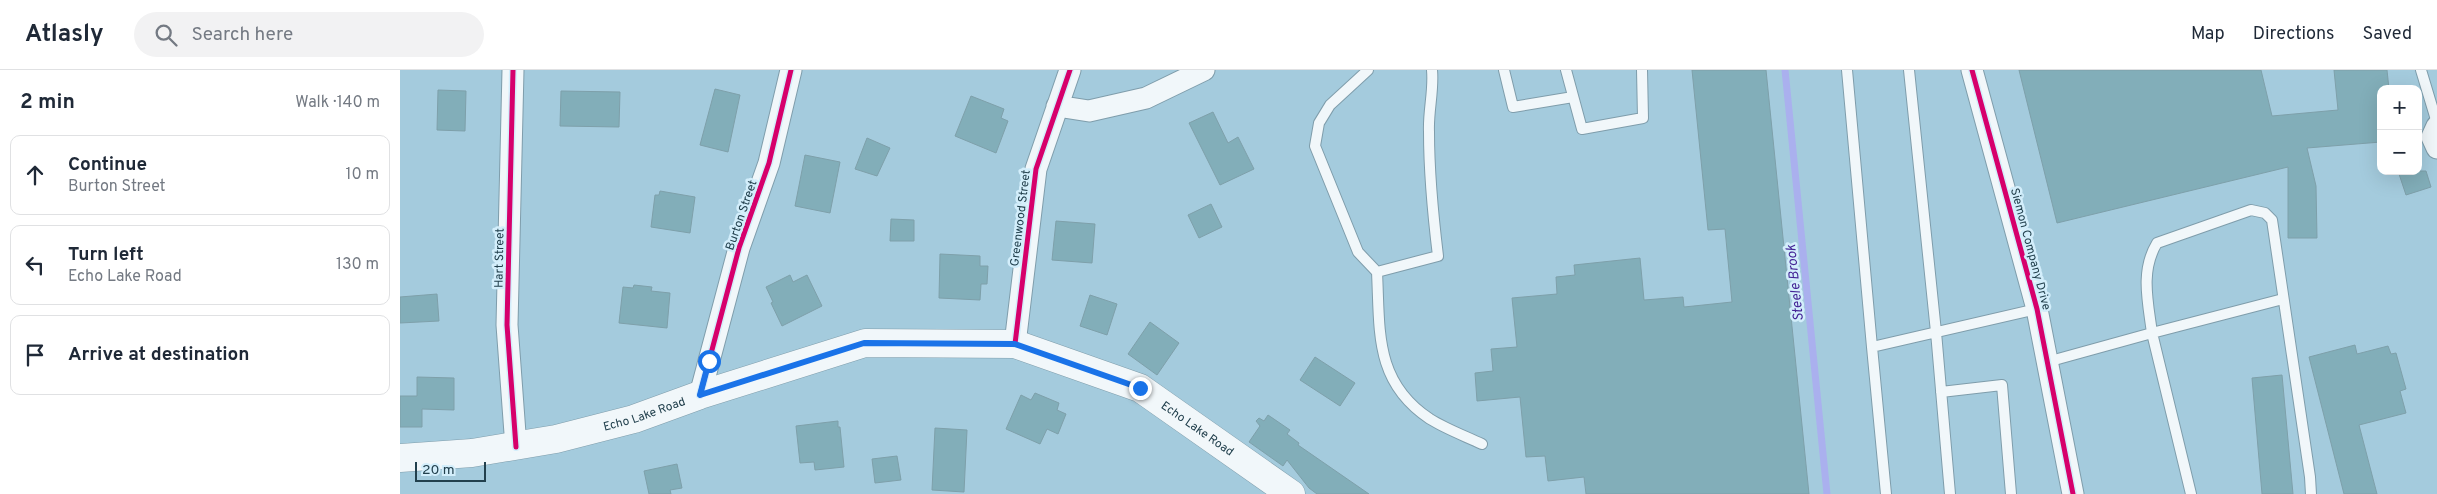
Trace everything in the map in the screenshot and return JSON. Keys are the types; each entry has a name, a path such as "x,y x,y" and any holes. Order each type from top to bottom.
{"main road":[{"name":"Echo Lake Road","path":"400,458 444,456 516,447 634,419 700,395 864,343 1015,344 1140,388 1291,494"}],"street":[{"name":"Hart Street","path":"513,70 508,325 516,447"},
{"name":"Burton Street","path":"700,395 739,248 769,164 790,70"},
{"name":"Greenwood Street","path":"1015,344 1036,169 1056,106 1070,70"},
{"path":"1056,106 1089,112 1146,98 1204,70"},
{"name":"Siemon Company Drive","path":"1972,70 2037,309 2073,494"},
{"path":"2437,124 2432,137 2437,148"}],"lane":[{"path":"1368,70 1330,105 1319,123 1315,146 1358,252 1377,272 1380,345 1387,372 1411,403 1431,419 1482,444"},
{"path":"1377,272 1438,256 1431,199 1428,129 1433,84 1432,70"},
{"path":"1504,70 1513,107 1573,97"},
{"path":"1566,70 1582,130 1643,118 1642,70"},
{"path":"1847,70 1886,494"},
{"path":"1909,70 1936,332 1950,494"},
{"path":"2421,70 2437,124"},
{"path":"2191,494 2152,333 2146,278 2149,256 2156,243 2251,210 2265,213 2272,220 2311,494"},
{"path":"2047,362 2283,299"},
{"path":"1872,347 2037,309"},
{"path":"1941,392 2002,385 2011,494"}],"building":[{"path":"1692,70 1766,70 1809,494 1586,494 1584,477 1548,481 1545,456 1526,457 1520,397 1477,401 1475,373 1493,371 1491,349 1517,347 1512,298 1557,294 1556,277 1575,275 1574,265 1640,258 1644,300 1683,297 1684,307 1732,302 1725,229 1708,230"},
{"path":"2019,70 2261,70 2272,116 2338,110 2334,70 2387,70 2389,85 2377,85 2377,142 2307,148 2316,186 2317,238 2288,238 2288,167 2057,223"},
{"path":"715,89 740,95 728,152 700,145"},
{"path":"438,90 466,91 465,131 437,130"},
{"path":"561,91 620,92 619,127 560,126"},
{"path":"971,96 1004,109 1001,118 1008,121 996,153 955,136"},
{"path":"1213,112 1228,143 1238,137 1254,169 1220,185 1189,123"},
{"path":"867,138 890,148 877,176 855,169"},
{"path":"805,155 840,162 830,213 795,206"},
{"path":"2422,171 2426,171 2431,187 2406,195 2399,175 2422,175"},
{"path":"660,191 695,197 690,233 651,227 655,195 659,195"},
{"path":"1211,204 1222,227 1199,238 1188,215"},
{"path":"891,219 914,220 914,241 890,241"},
{"path":"1056,221 1095,224 1092,263 1052,260"},
{"path":"940,254 980,256 980,266 988,266 987,284 981,284 980,300 939,298"},
{"path":"790,275 793,282 807,275 822,306 782,326 766,287"},
{"path":"634,285 652,287 651,291 670,293 667,328 619,323 623,287 633,288"},
{"path":"437,294 439,321 400,323 400,297"},
{"path":"1090,295 1117,304 1107,335 1080,326"},
{"path":"1150,322 1179,343 1157,375 1128,354"},
{"path":"2355,345 2357,354 2388,346 2391,354 2396,353 2406,389 2400,391 2406,413 2359,425 2377,494 2344,494 2309,357"},
{"path":"1315,357 1355,383 1340,406 1300,380"},
{"path":"2282,375 2293,494 2262,494 2252,378"},
{"path":"417,377 454,378 454,410 422,409 422,427 400,427 400,396 417,396"},
{"path":"1035,393 1059,403 1057,410 1066,414 1058,434 1047,429 1040,444 1006,429 1021,395 1031,400"},
{"path":"1268,415 1290,430 1287,434 1299,443 1298,445 1369,494 1317,494 1309,488 1287,460 1283,466 1249,442 1260,426 1256,421 1259,418 1264,421"},
{"path":"838,421 844,467 815,470 814,462 800,463 796,426"},
{"path":"935,428 967,430 964,492 932,490"},
{"path":"897,456 901,480 875,483 872,459"},
{"path":"677,464 682,488 670,490 671,494 649,494 644,471"}],"waterway":[{"name":"Steele Brook","path":"1785,70 1827,494"}],"cycle path":[{"path":"513,70 507,325 516,447"},
{"path":"700,395 739,248 769,163 791,70"},
{"path":"1015,344 1036,169 1070,70"},
{"path":"1972,70 2037,309 2073,494"}],"route":[{"path":"709,361 700,395 864,343 1015,344 1140,388"}]}
